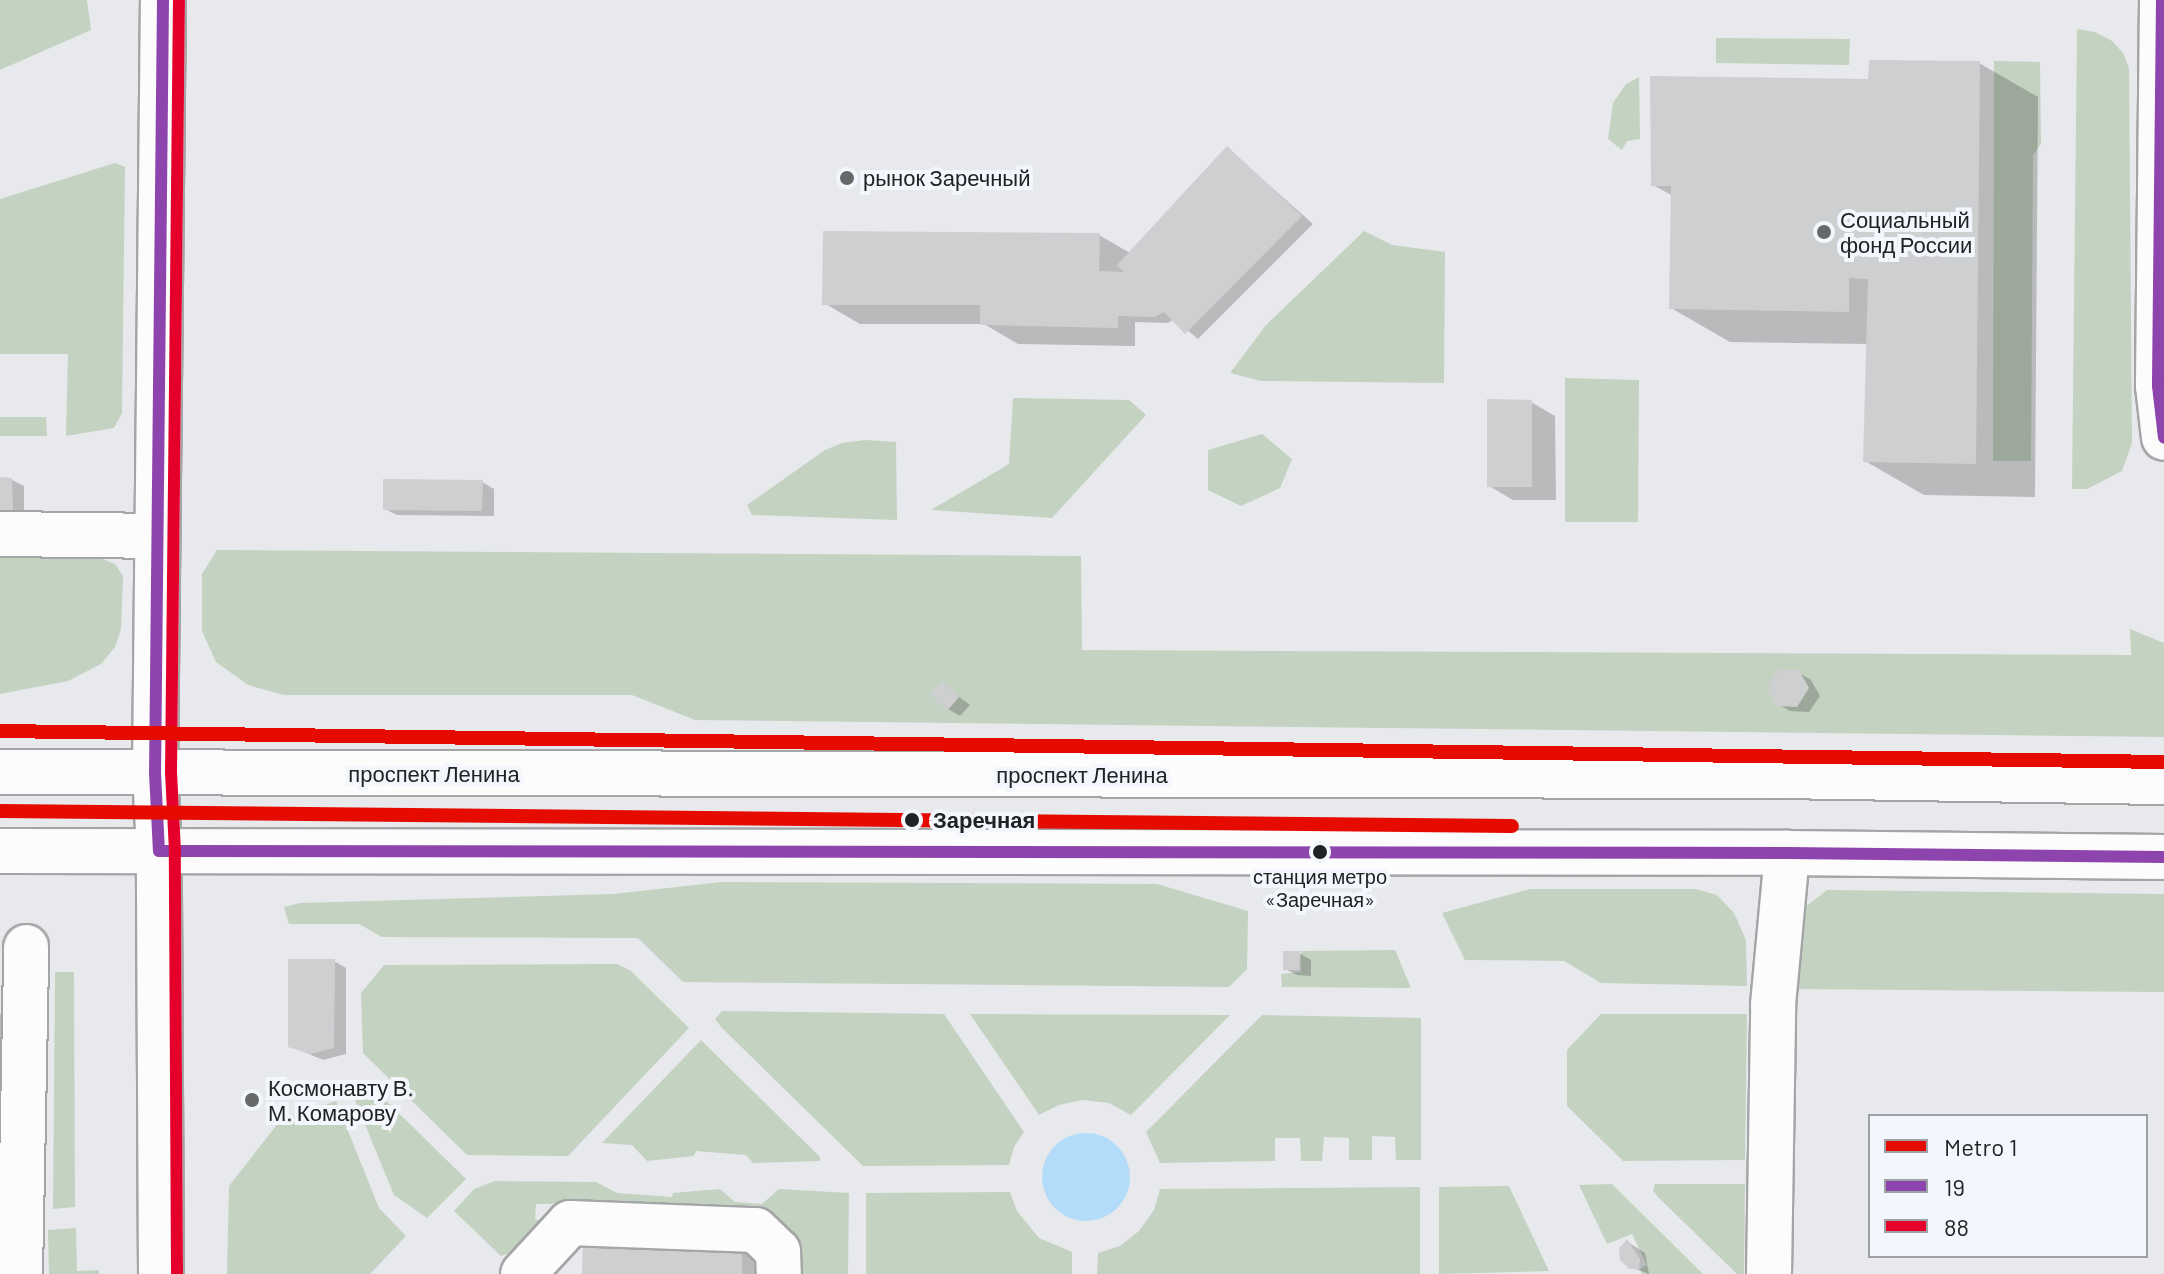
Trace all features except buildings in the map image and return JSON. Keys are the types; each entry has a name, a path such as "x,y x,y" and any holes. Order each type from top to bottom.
{"main road":[{"path":"161,1274 159,851 155,773 163,0"},
{"path":"2162,0 2158,386 2164,438"},
{"path":"0,534 157,536"},
{"name":"проспект Ленина","path":"0,772 1779,776 2164,782"},
{"path":"0,851 1787,853 2164,857"},
{"path":"1769,1274 1773,1005 1787,853"},
{"path":"20,1274 26,947"},
{"path":"523,1274 570,1223 756,1230 778,1251 779,1274"}],"green space":[{"path":"0,0 87,0 91,30 0,70"},
{"path":"2077,29 2095,32 2112,41 2123,53 2129,68 2132,443 2122,471 2087,489 2072,489"},
{"path":"1716,38 1850,39 1849,65 1716,63"},
{"path":"1994,61 2040,62 2041,144 2033,155 2031,461 1993,461"},
{"path":"1639,77 1640,139 1627,141 1622,150 1608,139 1613,103 1626,84"},
{"path":"115,163 125,167 122,413 114,428 66,436 68,354 0,354 0,199"},
{"path":"1364,231 1392,245 1445,252 1444,383 1261,381 1230,373 1266,325"},
{"path":"1565,378 1639,380 1638,522 1565,522"},
{"path":"1013,398 1129,400 1146,415 1052,518 931,510 1009,464"},
{"path":"0,417 46,417 47,436 0,436"},
{"path":"1262,434 1292,459 1280,488 1241,506 1208,490 1208,450"},
{"path":"865,440 896,442 897,520 752,515 747,505 825,450 842,443"},
{"path":"217,550 1081,556 1082,650 2131,655 2130,629 2164,643 2164,737 695,720 632,695 284,695 248,685 216,662 202,631 202,574"},
{"path":"0,553 90,554 115,564 123,576 121,629 115,647 101,664 68,681 0,694"},
{"path":"722,882 1157,884 1248,911 1247,969 1229,987 683,982 638,938 382,937 359,924 289,924 284,907 300,903 613,894"},
{"path":"1530,889 1695,889 1717,895 1734,913 1746,940 1747,986 1601,983 1564,961 1465,960 1442,913"},
{"path":"1827,890 2164,894 2164,992 1791,989 1799,912"},
{"path":"1395,950 1411,988 1282,987 1281,974 1301,972 1301,951"},
{"path":"617,964 631,971 689,1028 568,1156 467,1155 363,1053 361,993 384,965"},
{"path":"55,972 74,972 75,1207 53,1209"},
{"path":"722,1011 944,1014 1024,1132 1014,1147 1009,1165 863,1166 721,1027 715,1019"},
{"path":"970,1014 1230,1015 1131,1115 1109,1103 1082,1100 1059,1105 1039,1115"},
{"path":"1601,1014 1747,1014 1745,1160 1623,1161 1567,1106 1567,1050"},
{"path":"1262,1015 1421,1018 1421,1160 1396,1160 1395,1137 1372,1136 1372,1160 1349,1160 1349,1138 1324,1137 1322,1161 1301,1161 1300,1138 1275,1138 1275,1161 1160,1163 1146,1132"},
{"path":"701,1040 820,1157 820,1161 753,1163 746,1155 696,1151 694,1156 647,1161 632,1145 602,1143"},
{"path":"370,1085 466,1179 427,1218 394,1195 352,1093"},
{"path":"336,1101 379,1208 406,1236 370,1274 227,1274 229,1186 279,1122"},
{"path":"495,1181 596,1182 617,1193 672,1197 673,1193 720,1189 735,1202 762,1204 779,1189 849,1193 848,1274 797,1274 797,1270 664,1220 642,1203 536,1204 535,1220 543,1220 516,1251 501,1256 454,1211 474,1189"},
{"path":"1612,1184 1703,1274 1642,1274 1640,1269 1647,1265 1632,1234 1607,1244 1579,1185"},
{"path":"1655,1184 1745,1184 1744,1274 1737,1274 1659,1198 1653,1191"},
{"path":"1509,1186 1549,1271 1439,1274 1439,1187"},
{"path":"1420,1187 1420,1274 1097,1274 1098,1253 1120,1246 1139,1231 1154,1210 1160,1189"},
{"path":"1010,1192 1017,1211 1039,1238 1072,1252 1072,1274 866,1274 866,1193"},
{"path":"76,1228 77,1271 99,1270 99,1274 49,1274 48,1230"}],"water":[{"path":"1086,1133 1103,1137 1117,1146 1126,1160 1130,1177 1126,1194 1117,1208 1103,1217 1086,1221 1069,1217 1055,1208 1046,1194 1042,1177 1046,1160 1055,1146 1069,1137"}],"metro line":[{"name":"1","path":"0,731 2164,762"},
{"name":"1","path":"0,811 1512,826"}],"transit line":[{"name":"19","path":"163,0 155,773 159,851 1787,853 2164,857"},
{"name":"88","path":"177,1274 175,851 171,773 179,0"},
{"name":"19","path":"2162,0 2158,386 2164,438"}],"place":[{"name":"рынок Заречный","path":"847,178"},
{"name":"Социальный фонд России","path":"1824,232"},
{"name":"Заречная","path":"912,820"},
{"name":"станция метро «Заречная»","path":"1320,852"},
{"name":"Космонавту В. М. Комарову","path":"252,1100"}]}
